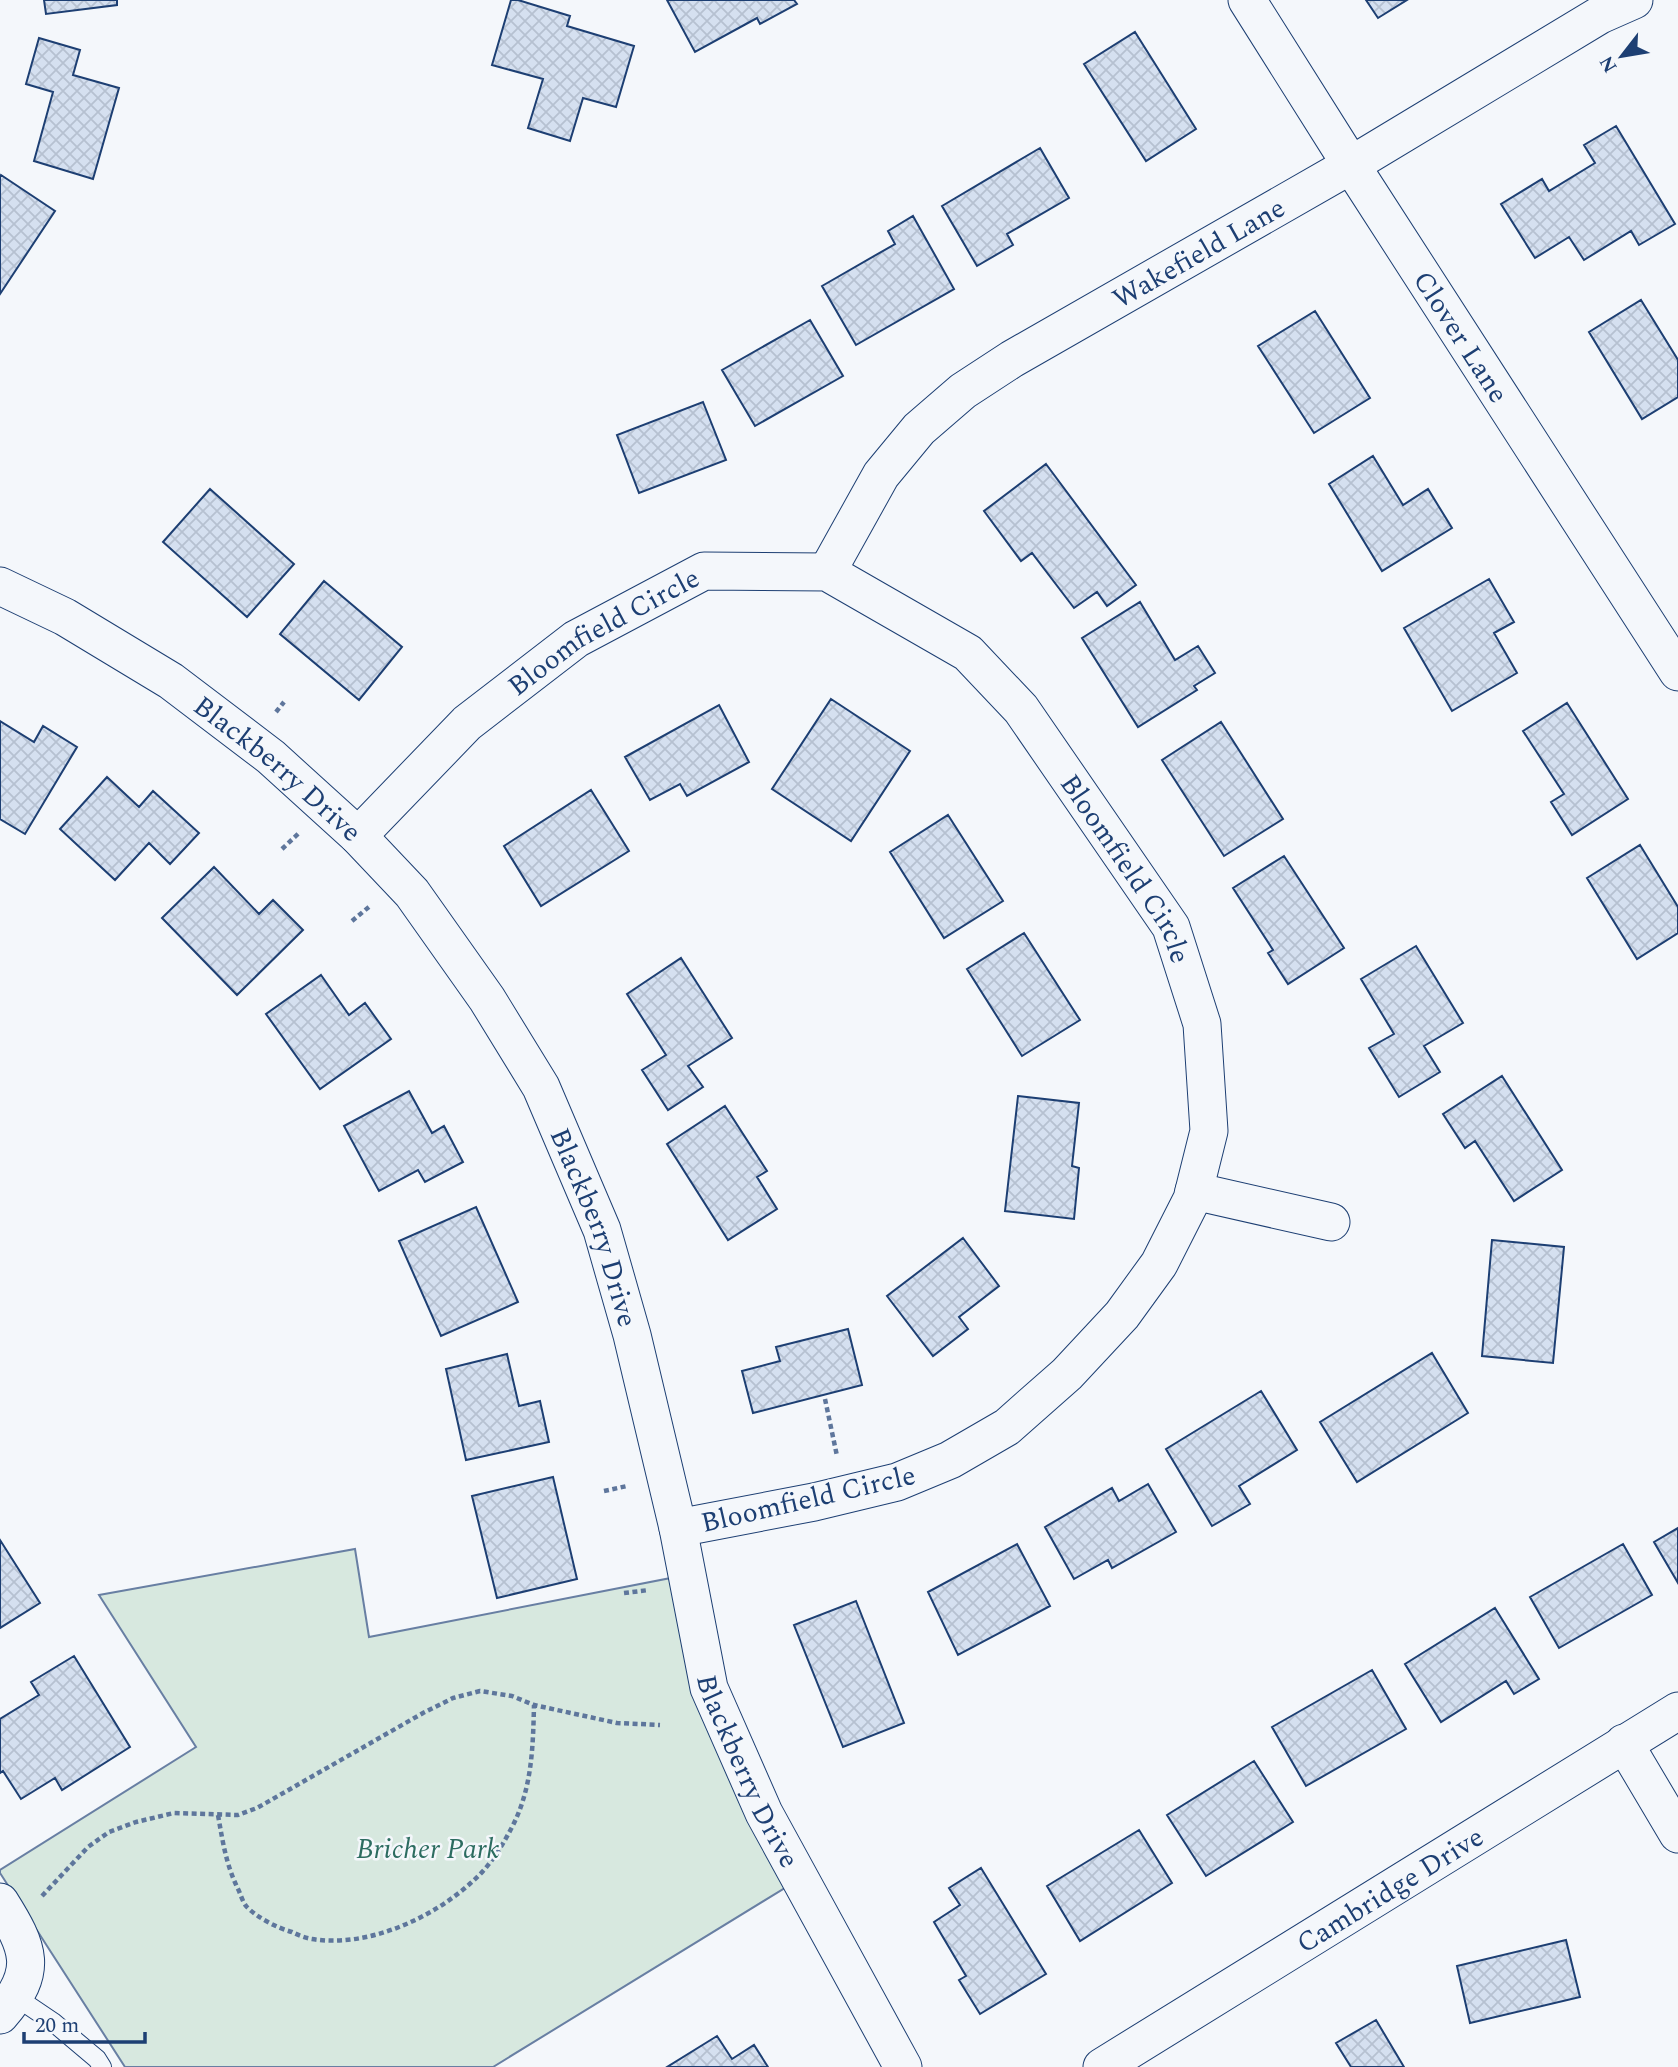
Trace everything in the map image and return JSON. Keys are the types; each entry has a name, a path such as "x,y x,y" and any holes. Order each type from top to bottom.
{"street":[{"name":"Clover Lane","path":"1247,0 1678,672"},
{"name":"Wakefield Lane","path":"827,572 881,475 919,429 963,391 1012,359 1351,165 1601,15 1634,0"},
{"name":"Bloomfield Circle","path":"358,836 467,723 576,639 704,571 827,572 968,653 1021,709 1171,927 1202,1024 1209,1131 1192,1199 1159,1264 1122,1315 1067,1374 1007,1427 950,1460 897,1482 814,1502 678,1528"},
{"name":"Blackberry Drive","path":"0,586 65,617 171,681 271,757 358,836 412,893 487,999 541,1087 603,1230 632,1335 678,1528 709,1688 764,1813 902,2067"},
{"path":"1194,1191 1331,1222"},
{"name":"Cambridge Drive","path":"1109,2065 1678,1711"},
{"path":"1624,1743 1678,1834"},
{"path":"4,1909 22,1941 27,1968 8,2006"}],"lane":[{"path":"8,2006 53,2022 97,2059 102,2067"}],"path":[{"path":"282,849 300,831"},
{"path":"352,921 370,905"},
{"path":"825,1399 837,1458"},
{"path":"604,1491 628,1485"},
{"path":"624,1594 649,1590"},
{"path":"4,1909 41,1898 88,1847 109,1832 174,1813 238,1815 257,1808 453,1698 480,1691 512,1696 534,1704 617,1723 660,1725"},
{"path":"218,1815 229,1871 245,1906 277,1928 312,1939 348,1940 378,1933 409,1922 444,1904 474,1880 497,1854 513,1827 526,1795 531,1765 534,1704"}],"green space":[{"name":"Bricher Park","path":"355,1549 369,1637 676,1577 788,1886 493,2067 125,2067 0,1873 0,1870 196,1747 99,1595"}],"building":[{"path":"44,0 117,0 117,5 46,14"},
{"path":"511,0 570,16 567,26 634,46 616,107 583,98 570,141 528,128 543,79 492,65"},
{"path":"667,0 794,0 797,4 760,24 757,18 695,52"},
{"path":"1366,0 1407,0 1378,18"},
{"path":"1135,32 1196,129 1146,161 1084,64"},
{"path":"39,38 80,50 73,75 119,88 93,179 34,161 53,92 26,84"},
{"path":"1616,126 1675,224 1639,245 1631,231 1584,260 1569,237 1535,258 1501,204 1542,179 1549,191 1595,163 1584,145"},
{"path":"1040,148 1069,198 1007,234 1013,245 977,266 942,206"},
{"path":"1,175 55,211 0,294 0,177"},
{"path":"913,216 954,289 856,345 822,286 895,244 888,231"},
{"path":"1641,300 1678,360 1678,397 1642,419 1589,332"},
{"path":"1315,311 1370,398 1314,433 1258,346"},
{"path":"810,320 843,376 755,426 722,370"},
{"path":"703,402 726,460 639,493 617,435"},
{"path":"1373,456 1403,505 1428,489 1452,528 1382,571 1329,484"},
{"path":"1046,464 1136,585 1107,606 1097,592 1074,608 1032,553 1021,561 984,511"},
{"path":"210,489 294,564 247,617 163,542"},
{"path":"1489,579 1514,622 1494,633 1517,673 1452,711 1404,628"},
{"path":"324,581 402,647 359,700 280,634"},
{"path":"1140,602 1175,660 1198,646 1215,673 1194,686 1197,690 1138,727 1082,638"},
{"path":"831,699 910,751 851,841 772,789"},
{"path":"1567,703 1628,799 1572,835 1551,802 1564,794 1523,731"},
{"path":"719,705 749,762 687,796 680,784 650,800 625,757"},
{"path":"0,721 34,742 43,726 77,747 25,834 0,819"},
{"path":"1221,722 1283,819 1224,856 1162,760"},
{"path":"107,777 139,807 153,791 199,833 170,864 149,843 115,880 60,829"},
{"path":"591,790 629,851 541,906 504,846"},
{"path":"948,815 1003,901 944,938 890,852"},
{"path":"1640,845 1678,907 1678,933 1637,959 1587,878"},
{"path":"1284,856 1344,948 1288,984 1268,953 1273,950 1233,888"},
{"path":"214,867 259,914 273,900 303,930 237,995 162,918"},
{"path":"1024,933 1080,1020 1022,1056 967,969"},
{"path":"1416,946 1463,1023 1424,1046 1440,1072 1399,1097 1369,1048 1394,1034 1361,979"},
{"path":"681,958 732,1038 688,1066 703,1087 668,1110 642,1070 666,1055 627,994"},
{"path":"321,975 349,1015 365,1003 391,1039 320,1089 266,1014"},
{"path":"1502,1076 1562,1170 1514,1201 1475,1141 1465,1148 1443,1114"},
{"path":"409,1091 432,1133 444,1126 463,1162 425,1182 418,1170 379,1191 344,1126"},
{"path":"1018,1096 1079,1103 1072,1166 1079,1168 1074,1219 1005,1211"},
{"path":"725,1106 767,1171 757,1177 777,1209 728,1240 667,1144"},
{"path":"476,1207 518,1302 441,1336 399,1241"},
{"path":"963,1238 999,1286 959,1317 968,1329 933,1356 887,1296"},
{"path":"1492,1240 1564,1247 1553,1363 1482,1356"},
{"path":"848,1329 862,1385 753,1413 742,1371 780,1361 776,1347"},
{"path":"1432,1353 1468,1413 1357,1482 1320,1422"},
{"path":"507,1354 519,1406 540,1401 549,1442 466,1460 446,1369"},
{"path":"1261,1391 1297,1450 1239,1486 1250,1504 1212,1526 1166,1449"},
{"path":"553,1477 577,1579 497,1598 472,1496"},
{"path":"1148,1484 1176,1532 1112,1568 1108,1560 1074,1579 1045,1527 1112,1488 1119,1501"},
{"path":"1678,1528 1678,1583 1654,1542"},
{"path":"0,1540 40,1603 0,1628"},
{"path":"1017,1544 1050,1606 958,1655 928,1592"},
{"path":"1623,1544 1652,1595 1559,1648 1530,1597"},
{"path":"856,1601 904,1723 843,1747 794,1625"},
{"path":"1495,1608 1539,1679 1514,1694 1506,1681 1441,1722 1405,1664"},
{"path":"74,1656 130,1747 62,1790 55,1778 21,1799 3,1771 0,1773 0,1719 39,1695 31,1682"},
{"path":"1372,1670 1406,1729 1306,1786 1272,1727"},
{"path":"1254,1761 1293,1822 1206,1876 1167,1815"},
{"path":"1139,1830 1172,1883 1080,1941 1047,1886"},
{"path":"981,1868 1046,1974 980,2014 959,1980 966,1976 934,1922 960,1905 949,1888"},
{"path":"1566,1940 1580,1997 1470,2023 1457,1966"},
{"path":"1376,2020 1404,2067 1351,2067 1336,2043"},
{"path":"717,2036 732,2059 754,2045 768,2067 667,2067"}]}
